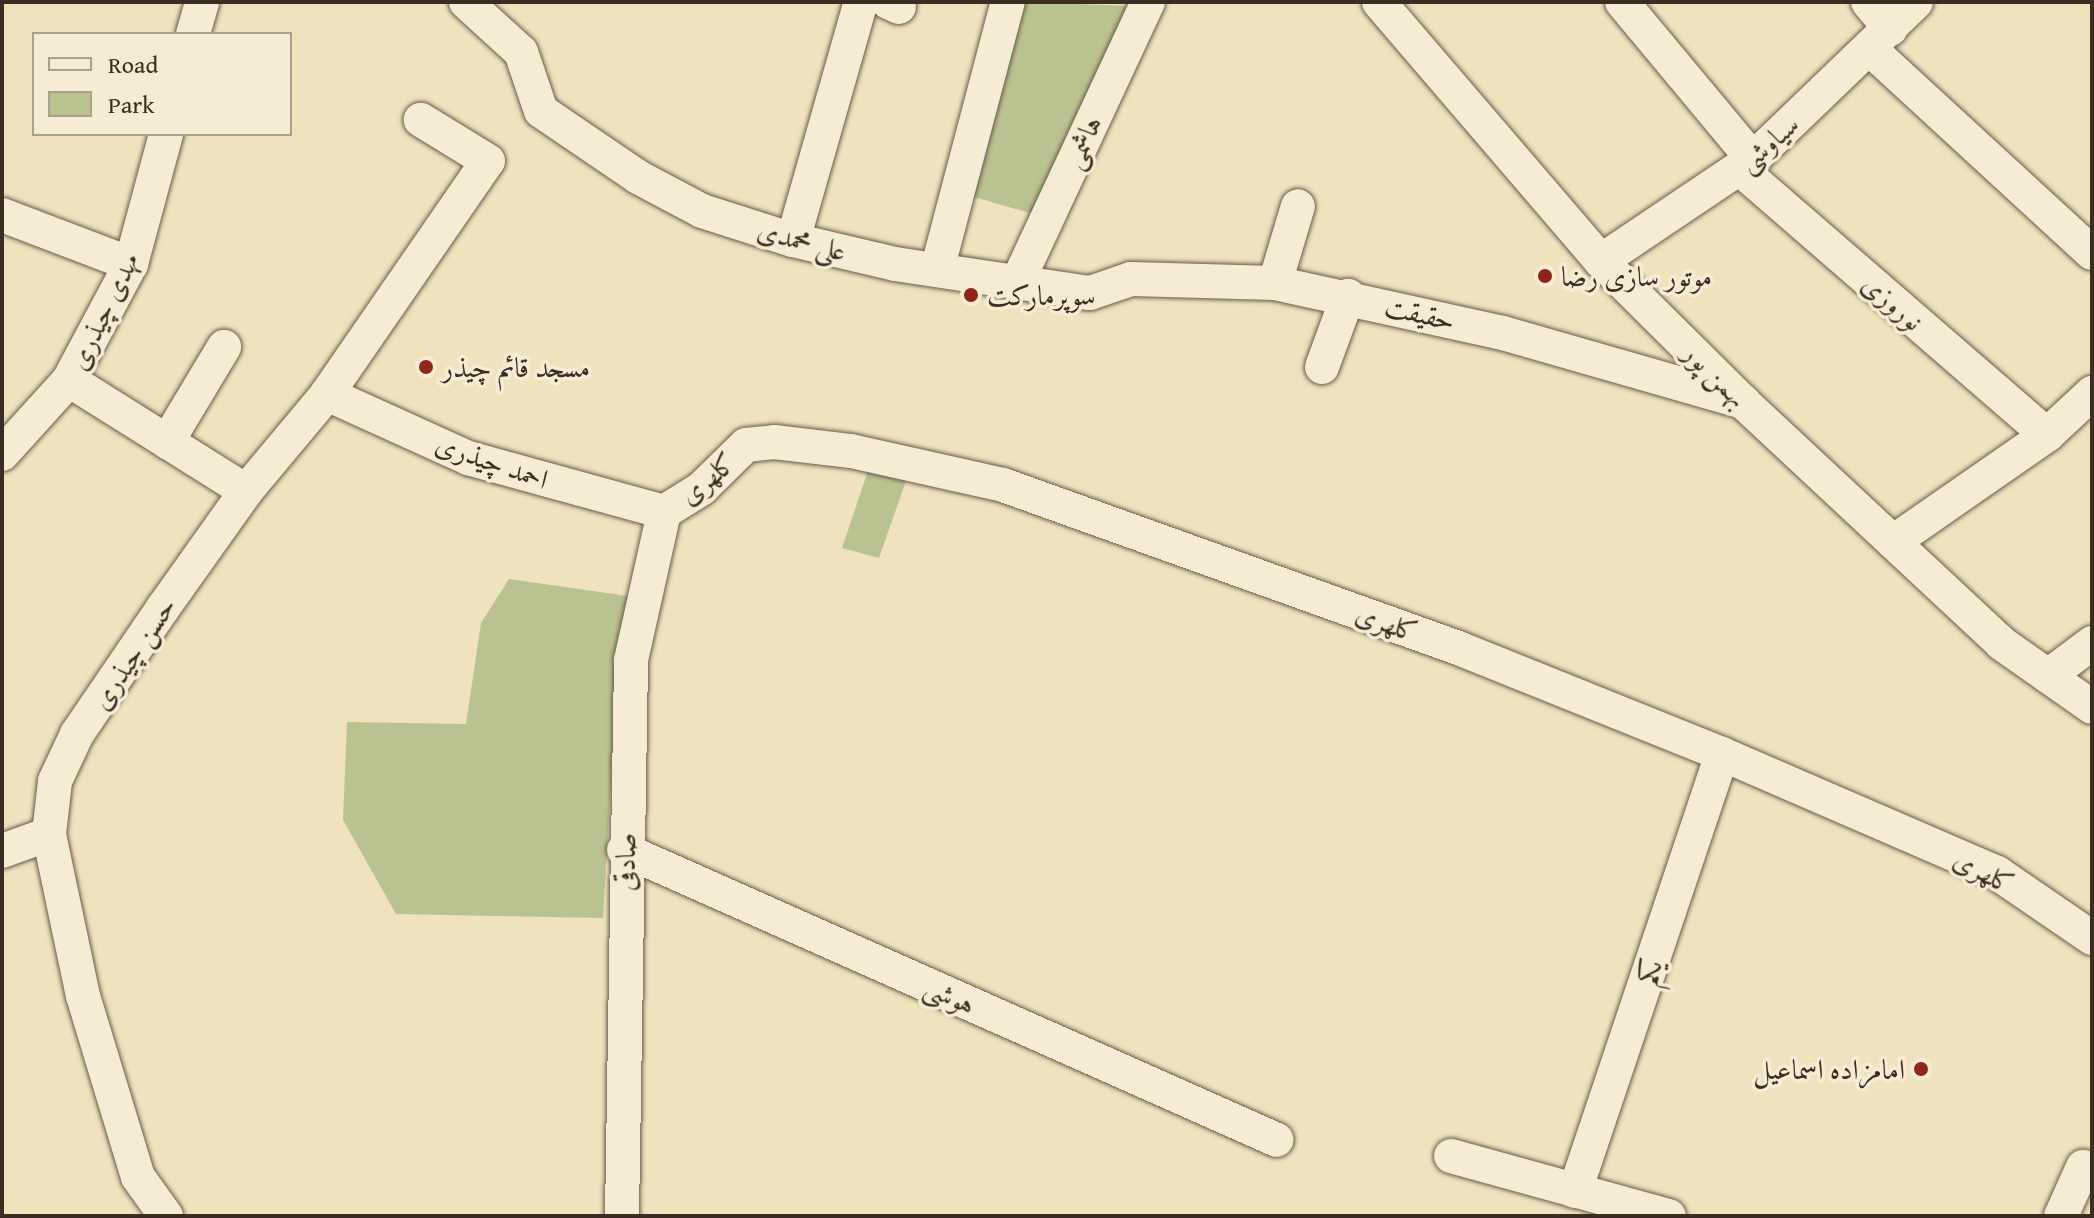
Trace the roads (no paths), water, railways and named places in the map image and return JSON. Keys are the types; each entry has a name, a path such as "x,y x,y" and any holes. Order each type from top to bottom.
{"street":[{"path":"194,32 202,2"},
{"name":"علی محمدی","path":"466,2 521,52 541,111 638,177 702,211 793,240 937,270 1090,293"},
{"path":"793,240 861,2"},
{"path":"937,270 1008,2"},
{"name":"هاشمی","path":"1017,283 1148,2"},
{"name":"بهمن پور","path":"1379,2 1601,261 1743,402 2001,643 2092,707"},
{"name":"نوروزی","path":"1622,2 1746,164 2047,435"},
{"path":"1868,2 1880,39 2092,253"},
{"name":"سیاوشی","path":"1601,261 1746,164 1916,2"},
{"name":"حسن چیذری","path":"166,1216 138,1177 112,1108 49,834 55,781 77,734 246,491 327,394 488,161 421,120"},
{"name":"مهدی چیذری","path":"165,136 131,264 69,380 246,491"},
{"path":"1275,283 1298,206"},
{"path":"2,215 131,264"},
{"name":"حقیقت","path":"1090,293 1131,279 1275,283 1348,296 1743,402"},
{"path":"1322,367 1348,296"},
{"path":"167,442 224,347"},
{"path":"2,454 69,380"},
{"path":"1893,542 2047,435 2092,393"},
{"name":"احمد چیذری","path":"327,394 468,458 664,512"},
{"name":"کلهری","path":"664,512 701,489 746,445 851,451 980,479 1461,649 1722,754 1997,873 2092,938"},
{"name":"صادقی","path":"622,1216 624,850 631,660 664,512"},
{"path":"2048,676 2092,643"},
{"name":"یکم","path":"1575,1191 1722,754"},
{"path":"2,851 49,834"},
{"name":"هوشی","path":"624,850 1277,1140"},
{"path":"1451,1156 1669,1216"},
{"path":"2061,1216 2083,1167"}],"place":[{"name":"موتور سازی رضا","path":"1545,276"},
{"name":"سوپرمارکت","path":"971,295"},
{"name":"مسجد قائم چیذر","path":"426,367"},
{"name":"امامزاده اسماعیل","path":"1921,1069"}]}
